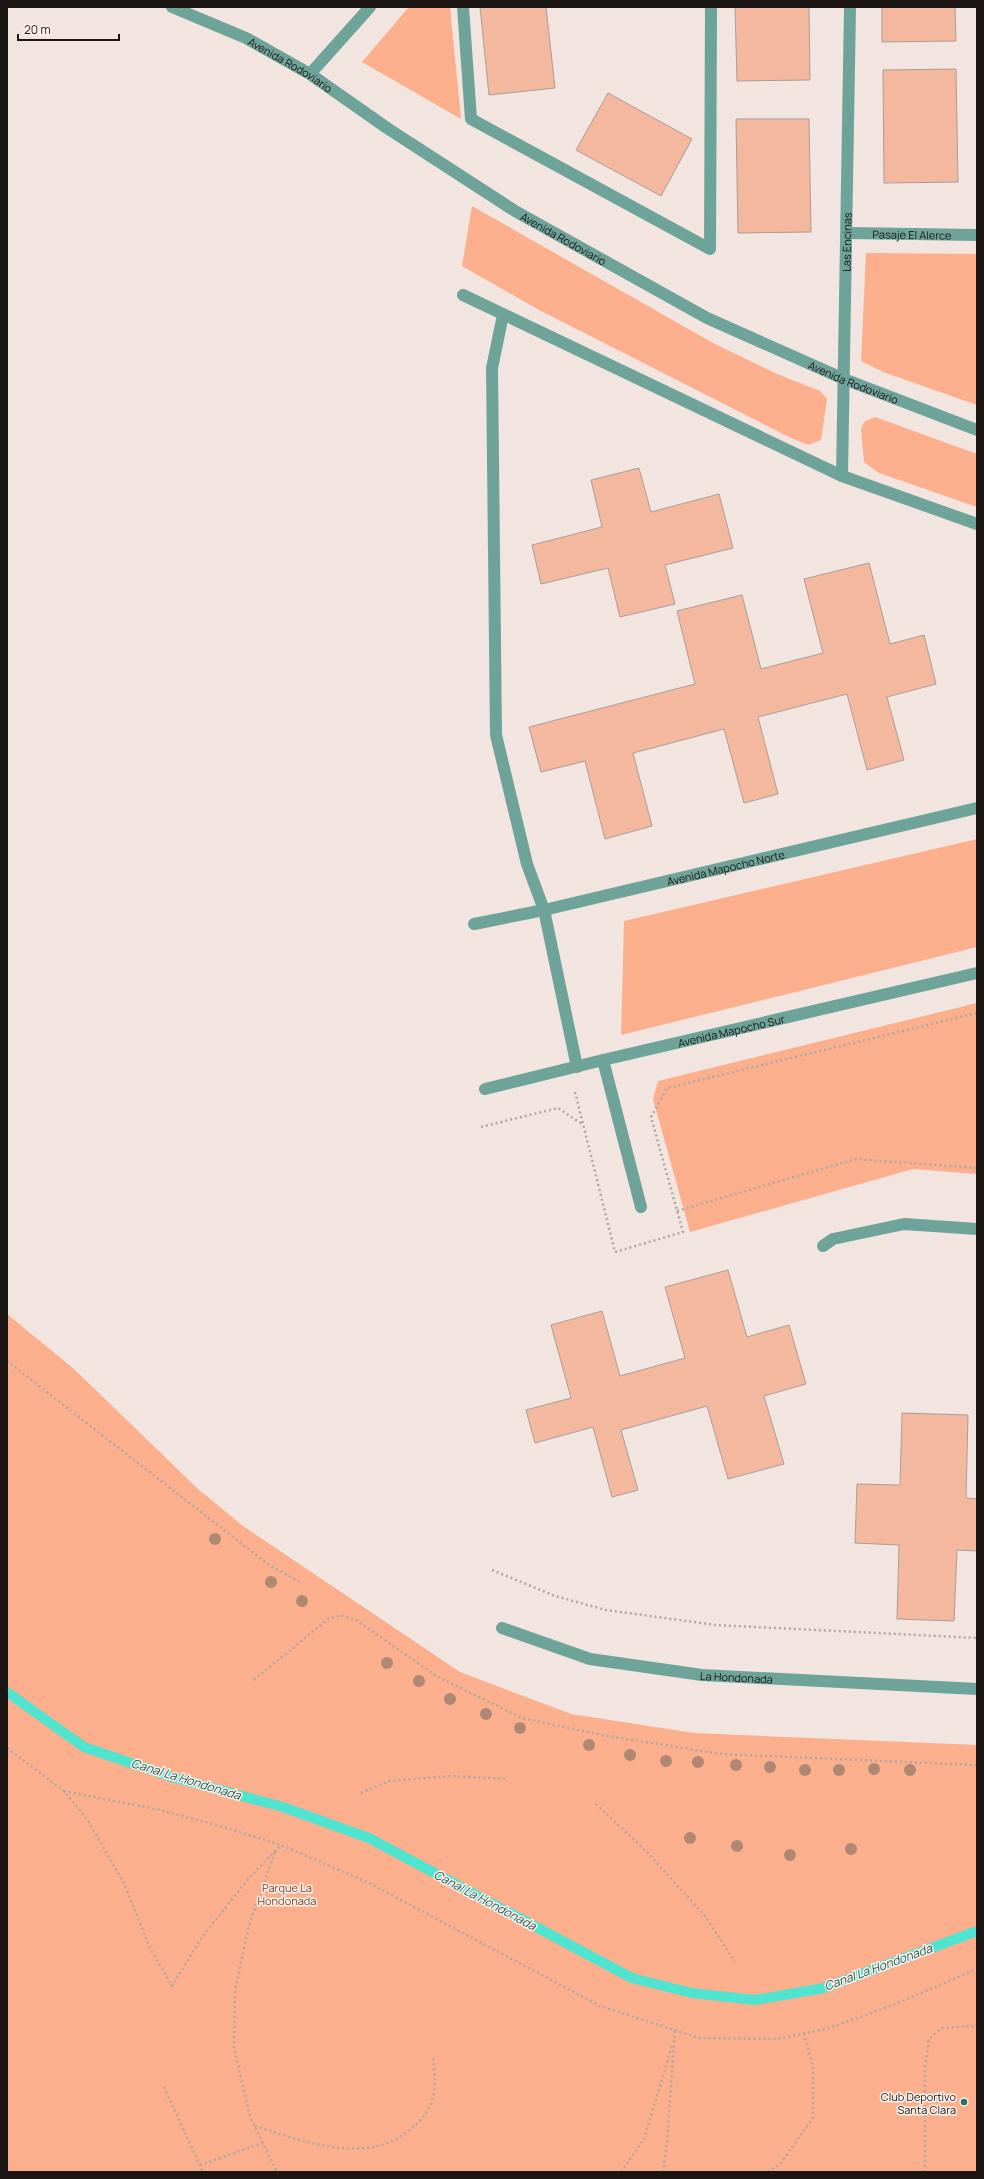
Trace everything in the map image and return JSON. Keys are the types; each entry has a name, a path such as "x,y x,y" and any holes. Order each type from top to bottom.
{"street":[{"name":"Avenida Rodoviario","path":"172,7 246,38 310,74 387,128 515,211 707,318 844,379 977,430"},
{"path":"310,74 370,7"},
{"path":"463,7 471,119 710,249 711,7"},
{"name":"Las Encinas","path":"842,476 850,7"},
{"name":"Pasaje El Alerce","path":"847,232 977,235"},
{"path":"463,295 842,476 977,524"},
{"path":"503,315 492,368 496,735 527,864 544,910 573,1068"},
{"name":"Avenida Mapocho Norte","path":"474,924 544,910 977,808"},
{"name":"Avenida Mapocho Sur","path":"485,1089 977,973"},
{"path":"603,1060 641,1207"},
{"path":"823,1246 833,1239 904,1224 977,1229"},
{"name":"La Hondonada","path":"502,1628 590,1659 702,1674 977,1689"}],"path":[{"path":"573,1068 583,1124 615,1252 683,1232 651,1117 667,1088 977,1014"},
{"path":"481,1127 558,1108 583,1124"},
{"path":"677,1211 856,1159 977,1168"},
{"path":"7,1361 269,1565 302,1583"},
{"path":"492,1570 556,1596 606,1610 716,1625 977,1638"},
{"path":"254,1680 328,1618 341,1615 356,1620 438,1677 522,1718 602,1736 720,1754 977,1765"},
{"path":"7,1748 64,1791 87,1819 124,1883 150,1948 172,1986 202,1937 249,1878 281,1845"},
{"path":"361,1793 389,1781 451,1776 508,1779"},
{"path":"64,1791 182,1816 281,1845 371,1884 600,2006 699,2038 768,2039 826,2029 893,2005 977,1969"},
{"path":"596,1804 647,1852 705,1916 735,1962"},
{"path":"275,1852 249,1925 235,1990 234,2047 250,2117 277,2172"},
{"path":"925,2172 925,2068 929,2039 942,2028 977,2026"},
{"path":"663,2172 667,2142 675,2030"},
{"path":"768,2172 780,2164 813,2118 813,2067 804,2033"},
{"path":"621,2172 644,2139 674,2042"},
{"path":"255,2126 321,2145 361,2149 392,2141 420,2122 434,2100 435,2077 432,2058"},
{"path":"164,2087 203,2172"},
{"path":"200,2165 263,2143"}],"green space":[{"path":"409,7 450,7 461,119 362,62"},
{"path":"472,206 713,343 777,374 820,391 827,399 821,440 808,445 789,437 539,310 462,266"},
{"path":"866,253 977,254 977,405 883,372 861,361"},
{"path":"875,417 977,454 977,507 879,473 864,462 861,429 864,422"},
{"path":"977,839 977,947 621,1035 624,921"},
{"path":"977,1003 977,1174 913,1169 690,1232 653,1099 658,1081"},
{"name":"Parque La Hondonada","path":"7,1314 75,1370 198,1489 243,1526 460,1672 571,1714 694,1733 977,1745 977,2172 7,2172"}],"building":[{"path":"480,7 546,7 555,88 489,95"},
{"path":"735,7 809,7 810,80 737,81"},
{"path":"882,7 955,7 956,41 882,42"},
{"path":"956,69 958,182 884,183 883,70"},
{"path":"608,93 692,139 661,196 576,150"},
{"path":"736,119 809,119 811,232 738,233"},
{"path":"639,468 651,512 719,494 733,548 665,565 675,604 620,617 608,568 541,584 532,545 602,527 591,480"},
{"path":"869,563 890,644 924,635 936,684 887,697 904,760 867,770 847,694 758,717 778,794 744,803 724,729 633,753 652,826 605,839 585,761 541,772 529,727 695,684 677,611 742,595 761,669 823,653 804,579"},
{"path":"728,1270 747,1337 789,1325 806,1384 764,1396 784,1464 728,1479 707,1406 621,1430 638,1490 612,1497 593,1427 535,1443 526,1410 571,1398 551,1325 602,1311 620,1376 685,1358 665,1287"},
{"path":"902,1413 968,1415 966,1498 977,1499 977,1551 957,1550 954,1621 897,1619 899,1545 855,1543 857,1484 900,1485"}],"waterway":[{"name":"Canal La Hondonada","path":"7,1692 84,1747 172,1777 283,1807 369,1838 632,1978 692,1993 755,2000 824,1988 977,1931"}],"place":[{"name":"Club Deportivo Santa Clara","path":"964,2102"}]}
